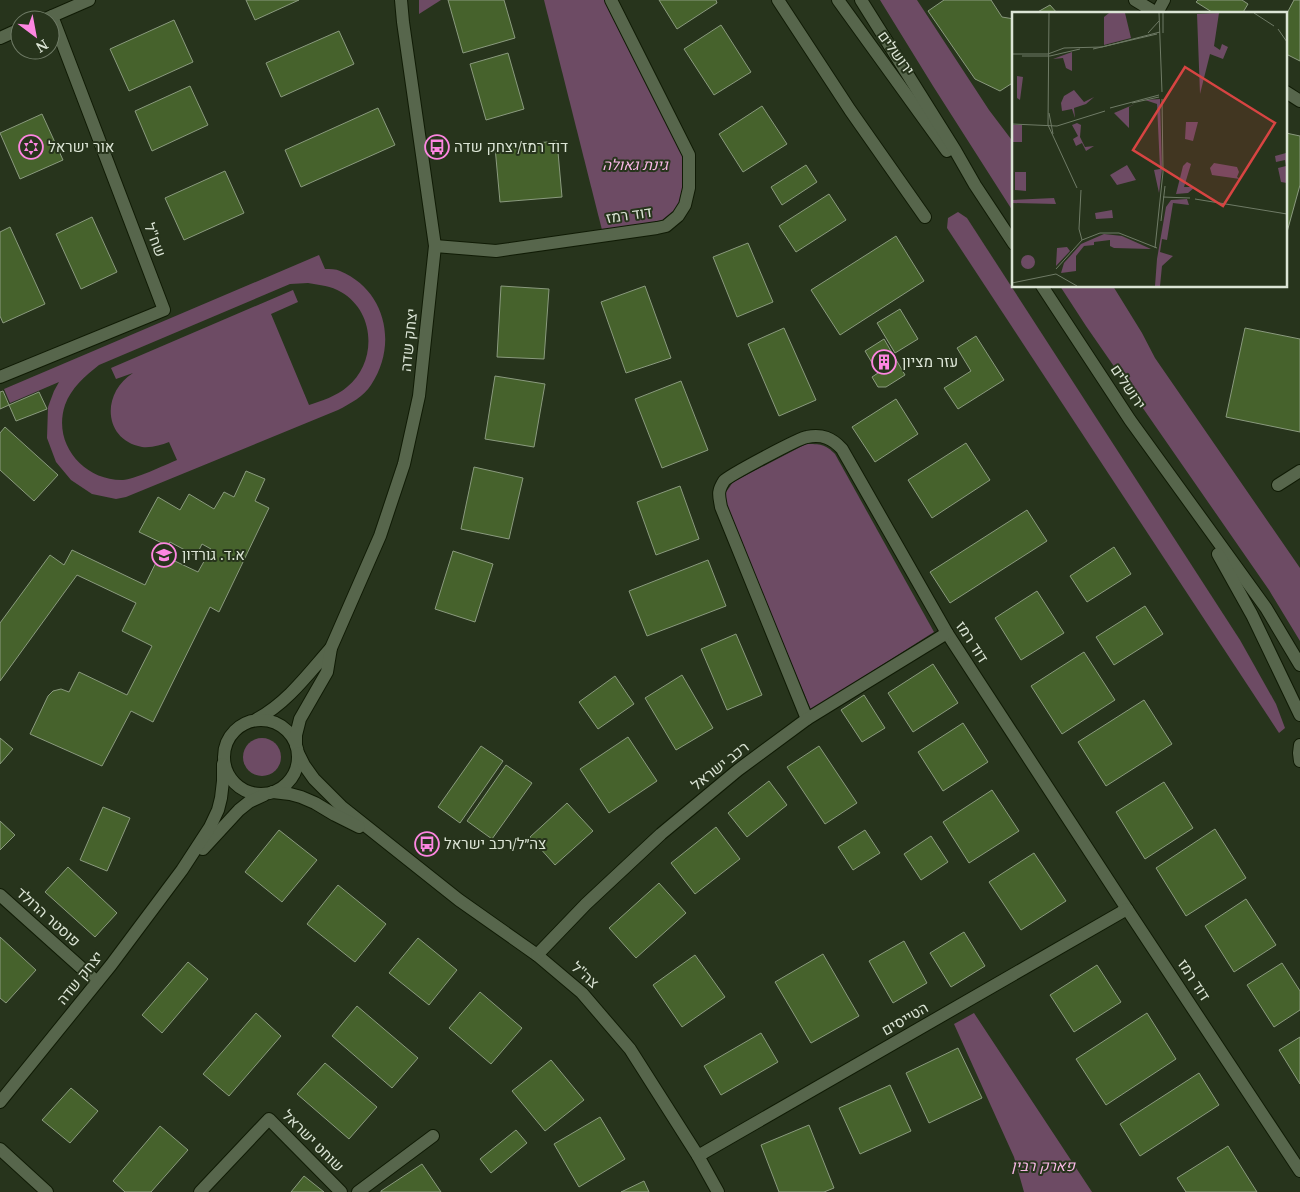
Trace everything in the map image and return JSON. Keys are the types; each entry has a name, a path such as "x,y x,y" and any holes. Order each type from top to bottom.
{"street":[{"path":"60,12 89,0"},
{"name":"יצחק שדה","path":"396,0 403,22"},
{"name":"יצחק שדה","path":"297,749 296,735 300,719 326,672 332,648 380,536 404,464 419,396 435,246 401,0"},
{"name":"דוד רמז","path":"435,246 496,251 657,228 666,226 678,216 685,205 689,188 689,155 611,0"},
{"path":"778,0 850,110 925,217"},
{"name":"ירושלים","path":"838,0 948,153 966,171"},
{"name":"ירושלים","path":"861,0 955,150 966,171 1012,241"},
{"path":"1135,0 1156,12"},
{"path":"1158,12 1164,0"},
{"name":"שח\"ל","path":"0,377 164,310 60,50"},
{"path":"1288,93 1300,101"},
{"name":"ירושלים","path":"1043,288 1130,420 1266,608 1300,665"},
{"name":"דוד רמז","path":"808,719 721,507 718,491 726,479 806,437 827,438 835,441 842,449 947,633 1300,1171"},
{"path":"1278,485 1300,471"},
{"name":"ירושלים","path":"1190,504 1252,615 1300,715"},
{"name":"רכב ישראל","path":"537,955 586,904 661,834 738,770 808,719 947,633"},
{"name":"יצחק שדה","path":"257,720 293,692 332,648"},
{"path":"257,720 270,720 281,725 291,734 297,749 296,770 290,781 280,789 270,793 257,794 245,792 235,785 223,764 223,752 227,740 235,730 245,723 257,720"},
{"path":"1300,745 1300,761"},
{"name":"צה\"ל","path":"297,749 304,765 314,779 342,807 460,900 537,955 582,993 630,1048 698,1156 718,1192"},
{"name":"יצחק שדה","path":"0,1102 111,965 182,870 210,827 218,810 223,780 223,764"},
{"name":"יצחק שדה","path":"182,870 197,857 239,810 249,802 270,793"},
{"name":"צה\"ל","path":"270,793 290,794 301,797 375,834"},
{"name":"פוסטר הרולד","path":"0,895 97,982"},
{"name":"הטייסים","path":"698,1156 1127,910"},
{"name":"שוחט ישראל","path":"200,1192 269,1119 341,1192"},
{"path":"358,1192 433,1136"},
{"path":"0,1149 47,1192"}],"green space":[{"path":"419,0 441,0 419,14"},
{"name":"גינת גאולה","path":"544,0 607,0 683,157 684,186 681,204 663,222 602,230"},
{"path":"880,0 917,0 989,110 1012,140 1012,210"},
{"path":"958,212 967,218 1240,640 1276,704 1285,728 1279,733 947,228 948,218"},
{"path":"319,255 325,269 340,271 356,280 368,291 377,305 383,320 385,336 384,353 379,369 365,393 338,410 126,497 116,499 92,494 71,480 56,462 47,438 48,407 59,382 10,403 4,389","holes":["308,283 329,287 341,292 353,301 361,312 366,325 368,352 364,365 357,377 339,393 309,405 271,314 298,302 293,290 111,368 116,379 133,373 115,392 112,403 111,415 114,426 120,435 129,443 142,447 153,447 169,442 177,460 141,475 123,480 109,479 96,474 74,458 67,446 63,433 62,419 65,405 75,388 99,365 290,284"]},
{"path":"1061,288 1114,288 1155,358 1300,568 1300,641 1269,590"},
{"path":"806,444 822,445 835,454 934,632 811,710 725,505 724,495 733,482"},
{"path":"262,738 276,743 281,757 276,771 262,776 248,771 243,757 248,743"},
{"name":"פארק רבין","path":"974,1013 1092,1192 1024,1192 1014,1157 954,1024"}],"building":[{"path":"246,0 299,0 255,20"},
{"path":"448,0 504,0 515,38 463,53"},
{"path":"659,0 716,0 717,3 677,29"},
{"path":"944,0 991,0 1002,17 1012,19 1012,83 1000,91 975,79 928,11"},
{"path":"1198,0 1242,0 1248,4 1243,12 1212,12 1196,2"},
{"path":"1294,0 1300,0 1300,61 1288,55 1288,12"},
{"path":"1050,5 1056,12 1038,12"},
{"path":"174,20 193,62 129,91 110,49"},
{"path":"721,25 751,72 714,95 684,49"},
{"path":"339,31 354,64 281,97 266,63"},
{"path":"508,53 524,109 486,120 470,64"},
{"path":"190,86 208,125 152,151 135,111"},
{"path":"762,106 787,144 743,172 719,134"},
{"path":"378,108 395,145 301,187 285,150"},
{"name":"אור ישראל","path":"42,114 63,160 20,179 0,133"},
{"path":"1288,133 1300,136 1300,185 1288,228"},
{"path":"557,141 562,197 500,202 495,147"},
{"path":"806,165 817,182 782,205 771,187"},
{"path":"225,171 244,213 184,240 165,198"},
{"path":"829,194 846,220 796,252 779,226"},
{"path":"92,217 117,272 81,289 56,234"},
{"path":"10,227 45,304 3,323 0,316 0,232"},
{"path":"896,236 924,281 840,335 811,290"},
{"path":"748,243 773,302 737,317 713,257"},
{"path":"501,286 549,289 544,359 497,357"},
{"path":"645,286 671,358 626,373 601,302"},
{"path":"900,309 918,339 895,353 877,323"},
{"path":"784,328 816,400 779,416 748,344"},
{"path":"1245,328 1300,339 1300,432 1226,417"},
{"path":"976,336 1004,380 958,409 944,388 971,371 957,348"},
{"name":"עזר מציון","path":"884,339 905,375 886,387 878,387 872,377 878,373 865,351"},
{"path":"495,376 545,384 534,447 485,439"},
{"path":"681,381 708,450 662,468 635,399"},
{"path":"3,391 9,405 0,409 0,392"},
{"path":"39,392 47,409 16,421 9,405"},
{"path":"896,399 918,434 875,462 852,427"},
{"path":"5,427 58,475 34,501 0,470 0,433"},
{"path":"966,443 990,480 932,518 908,480"},
{"path":"474,467 523,478 509,539 461,529"},
{"path":"246,471 265,479 255,501 269,508 219,612 210,607 153,722 131,711 102,766 30,734 48,696 53,691 61,689 69,692 79,672 127,695 152,646 122,631 136,603 77,575 0,681 0,623 50,555 64,565 72,550 145,585 160,554 198,572 211,549 202,544 196,556 170,542 168,546 139,532 158,497 180,510 189,494 214,509 224,492 234,497"},
{"path":"680,486 699,539 656,555 637,502"},
{"path":"1027,510 1047,541 950,603 930,572"},
{"path":"1114,547 1131,574 1087,602 1070,576"},
{"path":"453,551 493,564 475,622 435,609"},
{"path":"708,560 726,606 647,636 629,591"},
{"path":"1037,591 1064,633 1021,660 995,618"},
{"path":"1145,606 1163,634 1114,665 1096,637"},
{"path":"736,634 762,695 727,710 701,649"},
{"path":"1084,652 1115,700 1062,734 1031,686"},
{"path":"933,664 958,703 913,732 888,693"},
{"path":"682,675 713,728 676,750 645,698"},
{"path":"615,676 634,704 598,729 579,702"},
{"path":"864,695 885,728 862,742 841,710"},
{"path":"1144,700 1172,744 1106,786 1078,742"},
{"path":"963,723 988,762 943,791 918,752"},
{"path":"628,737 657,781 609,813 580,769"},
{"path":"0,738 13,749 0,764"},
{"path":"481,746 503,761 460,823 438,807"},
{"path":"819,746 857,803 825,824 787,767"},
{"path":"506,765 532,783 492,839 467,821"},
{"path":"769,781 787,805 747,837 728,813"},
{"path":"1164,782 1193,828 1145,859 1116,812"},
{"path":"992,790 1019,831 969,863 943,822"},
{"path":"567,803 593,831 555,865 530,837"},
{"path":"103,807 130,818 107,871 80,860"},
{"path":"0,821 15,835 0,850"},
{"path":"716,827 740,859 695,894 671,863"},
{"path":"1215,829 1246,878 1186,916 1156,868"},
{"path":"279,830 317,860 282,902 245,872"},
{"path":"865,830 880,853 853,870 838,847"},
{"path":"931,836 948,862 921,880 904,854"},
{"path":"1034,853 1066,901 1021,930 989,882"},
{"path":"68,867 117,913 95,937 45,892"},
{"path":"659,883 686,913 636,958 609,928"},
{"path":"338,885 386,924 355,962 307,924"},
{"path":"1246,899 1276,945 1234,972 1205,926"},
{"path":"964,932 985,966 951,987 930,953"},
{"path":"0,937 36,970 6,1003 0,998"},
{"path":"418,938 457,970 429,1005 389,973"},
{"path":"904,941 927,983 893,1003 869,961"},
{"path":"823,954 859,1016 811,1043 775,982"},
{"path":"695,955 725,997 682,1027 653,985"},
{"path":"188,962 208,979 162,1033 142,1015"},
{"path":"1282,963 1300,991 1300,1010 1274,1027 1247,985"},
{"path":"1097,965 1121,1002 1074,1032 1050,995"},
{"path":"480,992 522,1028 491,1064 449,1028"},
{"path":"357,1006 418,1058 392,1088 332,1036"},
{"path":"256,1013 281,1036 229,1096 203,1074"},
{"path":"1147,1013 1176,1059 1106,1105 1076,1059"},
{"path":"761,1033 778,1062 721,1095 704,1066"},
{"path":"1300,1037 1300,1084 1279,1050"},
{"path":"958,1048 982,1098 929,1123 906,1073"},
{"path":"551,1060 584,1100 545,1131 512,1091"},
{"path":"325,1063 377,1107 349,1139 297,1094"},
{"path":"1199,1073 1219,1105 1140,1156 1120,1124"},
{"path":"890,1085 911,1131 860,1154 839,1108"},
{"path":"71,1088 98,1111 70,1143 42,1120"},
{"path":"600,1117 625,1159 579,1187 554,1144"},
{"path":"809,1125 834,1188 824,1192 779,1192 761,1145"},
{"path":"160,1126 188,1150 151,1192 125,1192 113,1181"},
{"path":"516,1130 527,1143 491,1173 480,1159"},
{"path":"1228,1146 1257,1192 1186,1192 1177,1178"},
{"path":"422,1164 441,1192 381,1192 381,1191"},
{"path":"304,1176 324,1192 291,1192"},
{"path":"644,1181 649,1192 621,1192"}],"place":[{"name":"אור ישראל","path":"31,147"},
{"name":"דוד רמז/יצחק שדה","path":"437,147"},
{"name":"עזר מציון","path":"884,362"},
{"name":"א.ד. גורדון","path":"164,555"},
{"name":"צה״ל/רכב ישראל","path":"427,844"}]}
